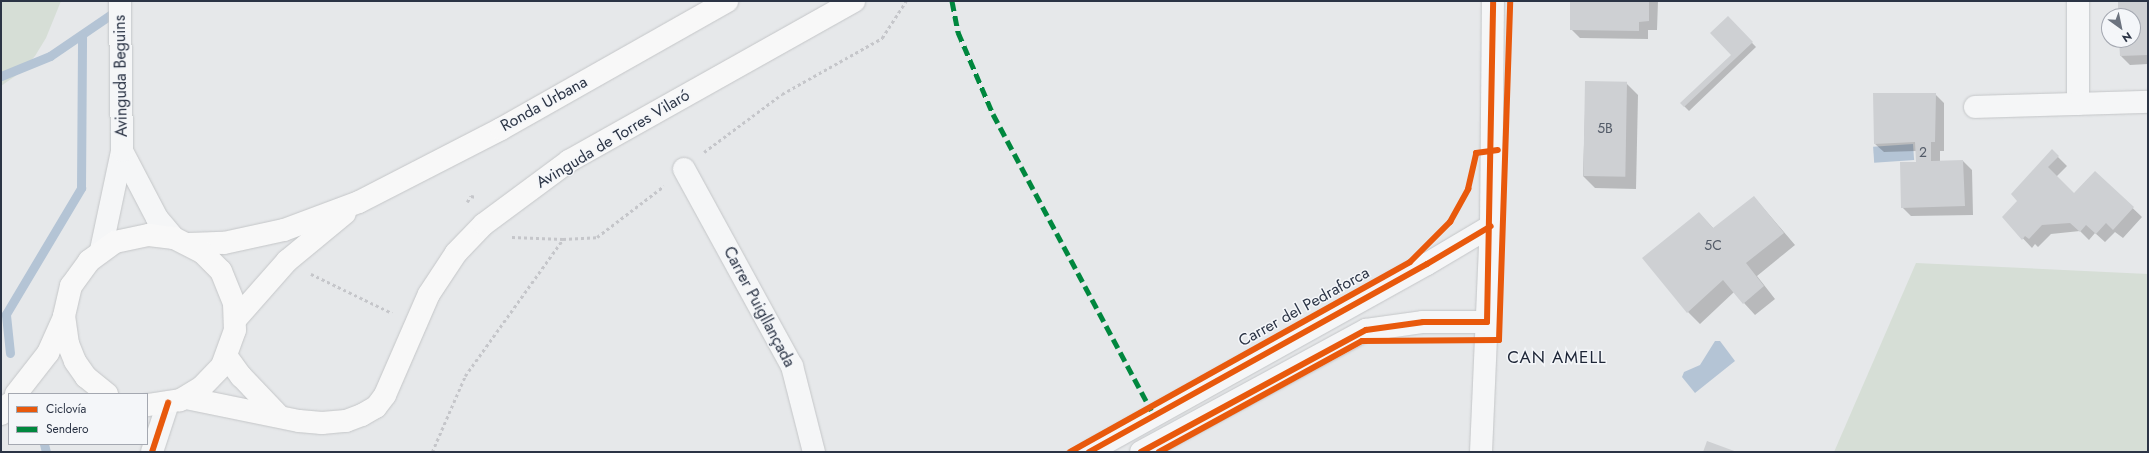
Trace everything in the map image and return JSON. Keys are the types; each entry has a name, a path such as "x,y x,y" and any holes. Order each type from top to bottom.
{"main road":[{"name":"Ronda Urbana","path":"17,393 48,353 64,316 69,293 75,279 84,266 101,250 132,237 149,235 181,241 224,242 284,230 359,202 501,129 727,1"},
{"name":"Avinguda de Torres Vilaró","path":"167,402 322,423 346,421 376,407 393,377 429,294 456,253 484,224 569,161 854,1"},
{"name":"Ronda Urbana","path":"236,320 287,261 359,202"},
{"name":"Ronda Urbana","path":"167,402 210,381 227,357 233,339 236,320 232,295 220,271 203,253 181,241"},
{"name":"Ronda Urbana","path":"64,316 67,340 75,361 89,380 106,393"},
{"path":"227,357 241,376 279,416"},
{"path":"1,414 8,405"}],"street":[{"name":"Avinguda Beguins","path":"101,250 122,152 120,1"},
{"path":"1480,452 1488,322 1491,226 1493,1"},
{"path":"2078,1 2078,104"},
{"path":"1975,107 2148,102"},
{"name":"Avinguda Beguins","path":"122,152 157,218 181,241"},
{"name":"Carrer Puigllançada","path":"684,169 792,366 814,452"},
{"name":"Carrer del Pedraforca","path":"1089,452 1427,264 1491,226"},
{"path":"1141,452 1366,330 1423,322 1488,322"},
{"path":"152,452 167,402"}],"path":[{"path":"504,237 563,239 597,237 782,94 882,38 906,1"},
{"path":"465,204 471,196 477,197 475,204"},
{"path":"432,452 465,376 563,239"},
{"path":"308,280 311,274 392,313 396,306"}],"shaded area":[{"path":"1,1 61,1 46,38 35,56 21,72 1,86"},
{"path":"1916,263 2148,274 2148,452 1834,452"}],"water":[{"path":"1913,144 1914,160 1874,163 1873,147"},
{"path":"1715,341 1720,341 1735,361 1695,393 1682,377 1684,372 1700,365"}],"building":[{"path":"1570,1 1649,1 1649,21 1639,22 1639,31 1570,30"},
{"path":"2118,1 2148,1 2148,55 2120,56 2120,48 2141,48 2141,8 2118,8"},
{"path":"1728,16 1753,42 1684,107 1680,103 1731,55 1710,33"},
{"path":"1585,81 1627,82 1625,177 1583,176"},
{"path":"1873,93 1936,93 1935,142 1931,142 1931,161 1963,160 1965,206 1901,208 1900,162 1916,162 1915,142 1874,144"},
{"path":"2052,149 2059,156 2048,167 2074,193 2095,171 2134,207 2113,230 2106,223 2096,234 2086,225 2080,232 2070,223 2042,225 2029,239 2025,236 2022,240 2002,217 2017,201 2011,194"},
{"path":"1754,196 1784,233 1746,263 1764,286 1743,304 1723,280 1687,313 1642,258 1699,212 1713,228"},
{"path":"1707,441 1737,452 1703,452"}],"waterway":[{"path":"1,76 50,56 119,9"},
{"path":"10,353 6,314 81,188 82,36"},
{"path":"44,445 46,452"}],"marked path":[{"path":"952,1 958,32 993,114 1151,410"}],"cycle path":[{"path":"1141,452 1366,330 1423,322 1487,322 1493,1"},
{"path":"1159,452 1362,341 1499,340 1510,1"},
{"path":"1070,452 1410,262 1450,222 1468,189 1476,153 1498,150"},
{"path":"1089,452 1427,264 1491,226"},
{"path":"152,452 168,403"}],"district":[{"name":"CAN AMELL","path":"1557,358"}]}
